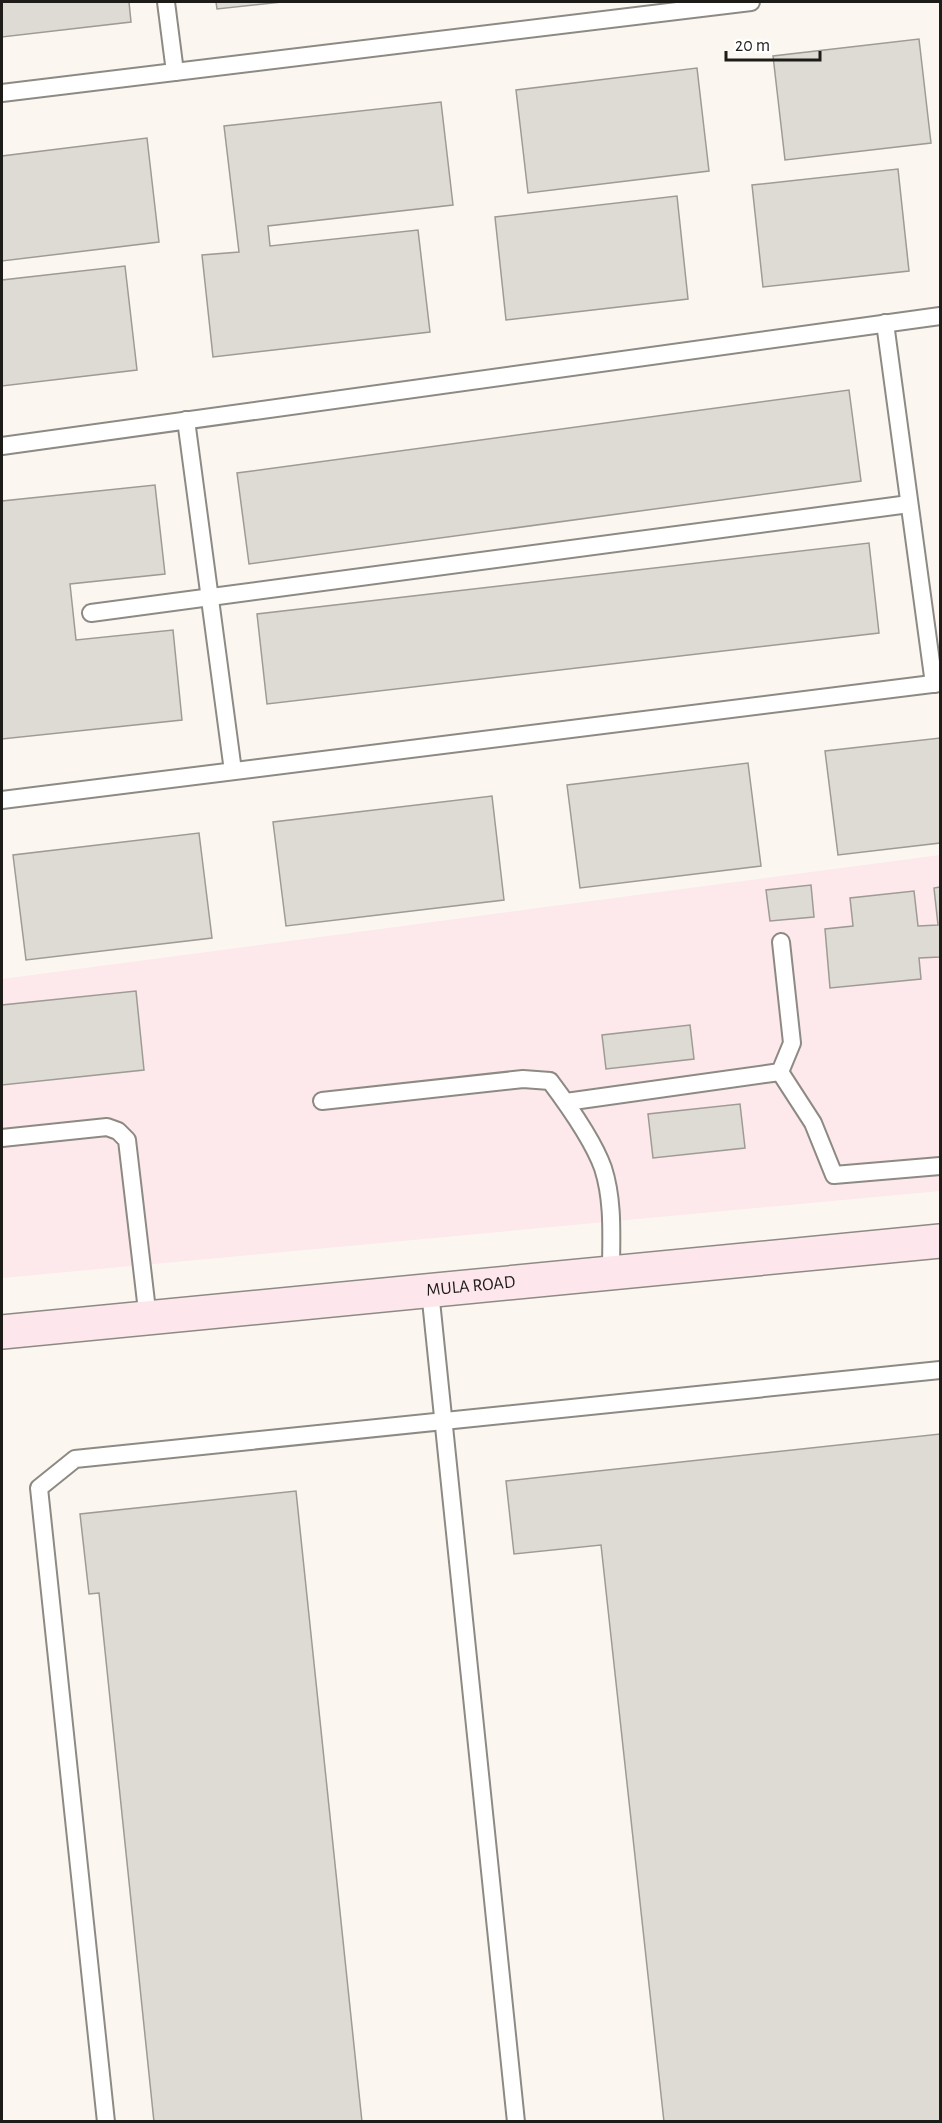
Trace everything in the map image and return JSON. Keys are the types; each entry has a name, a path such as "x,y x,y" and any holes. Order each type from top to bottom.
{"street":[{"name":"MULA ROAD","path":"2,1332 940,1241"}],"lane":[{"path":"166,2 175,72"},
{"path":"2,93 751,2"},
{"path":"2,446 940,316"},
{"path":"2,800 937,683 909,504 885,323"},
{"path":"186,420 232,771"},
{"path":"91,613 909,504"},
{"path":"780,1072 792,1043 781,942"},
{"path":"566,1102 780,1072"},
{"path":"780,1072 813,1123 834,1175 940,1166"},
{"path":"322,1101 522,1078 550,1082 566,1102 603,1168 612,1220 610,1273"},
{"path":"2,1138 106,1127 118,1131 127,1140 148,1319"},
{"path":"430,1291 516,2121"},
{"path":"106,2121 39,1488 75,1460 940,1370"}],"shaded area":[{"path":"940,855 940,1191 2,1278 2,979"}],"building":[{"path":"2,2 129,2 131,22 2,37"},
{"path":"216,2 282,2 217,9"},
{"path":"919,39 931,143 785,160 773,56"},
{"path":"697,68 709,171 528,193 516,90"},
{"path":"441,102 453,205 268,226 270,246 418,230 430,332 213,357 202,255 239,252 224,126"},
{"path":"147,138 159,242 2,261 2,156"},
{"path":"898,169 909,271 763,287 752,185"},
{"path":"677,196 688,299 506,320 495,217"},
{"path":"125,266 137,370 2,386 2,280"},
{"path":"849,390 861,481 249,564 237,473"},
{"path":"155,485 165,574 70,584 76,640 173,630 182,720 2,739 2,501"},
{"path":"869,543 879,633 267,704 257,614"},
{"path":"940,738 940,843 838,855 825,751"},
{"path":"748,763 761,866 580,888 567,785"},
{"path":"492,796 504,900 286,926 273,822"},
{"path":"199,833 212,938 26,960 13,855"},
{"path":"811,885 814,917 770,921 766,890"},
{"path":"940,887 940,957 919,958 921,979 830,988 825,929 853,926 850,898 914,891 918,926 938,925 934,888"},
{"path":"136,991 144,1070 2,1085 2,1005"},
{"path":"690,1025 694,1059 606,1069 602,1035"},
{"path":"740,1104 745,1148 653,1158 648,1114"},
{"path":"940,1434 940,2122 664,2122 601,1545 514,1554 506,1481"},
{"path":"296,1491 362,2122 154,2122 99,1593 89,1594 80,1514"}]}
